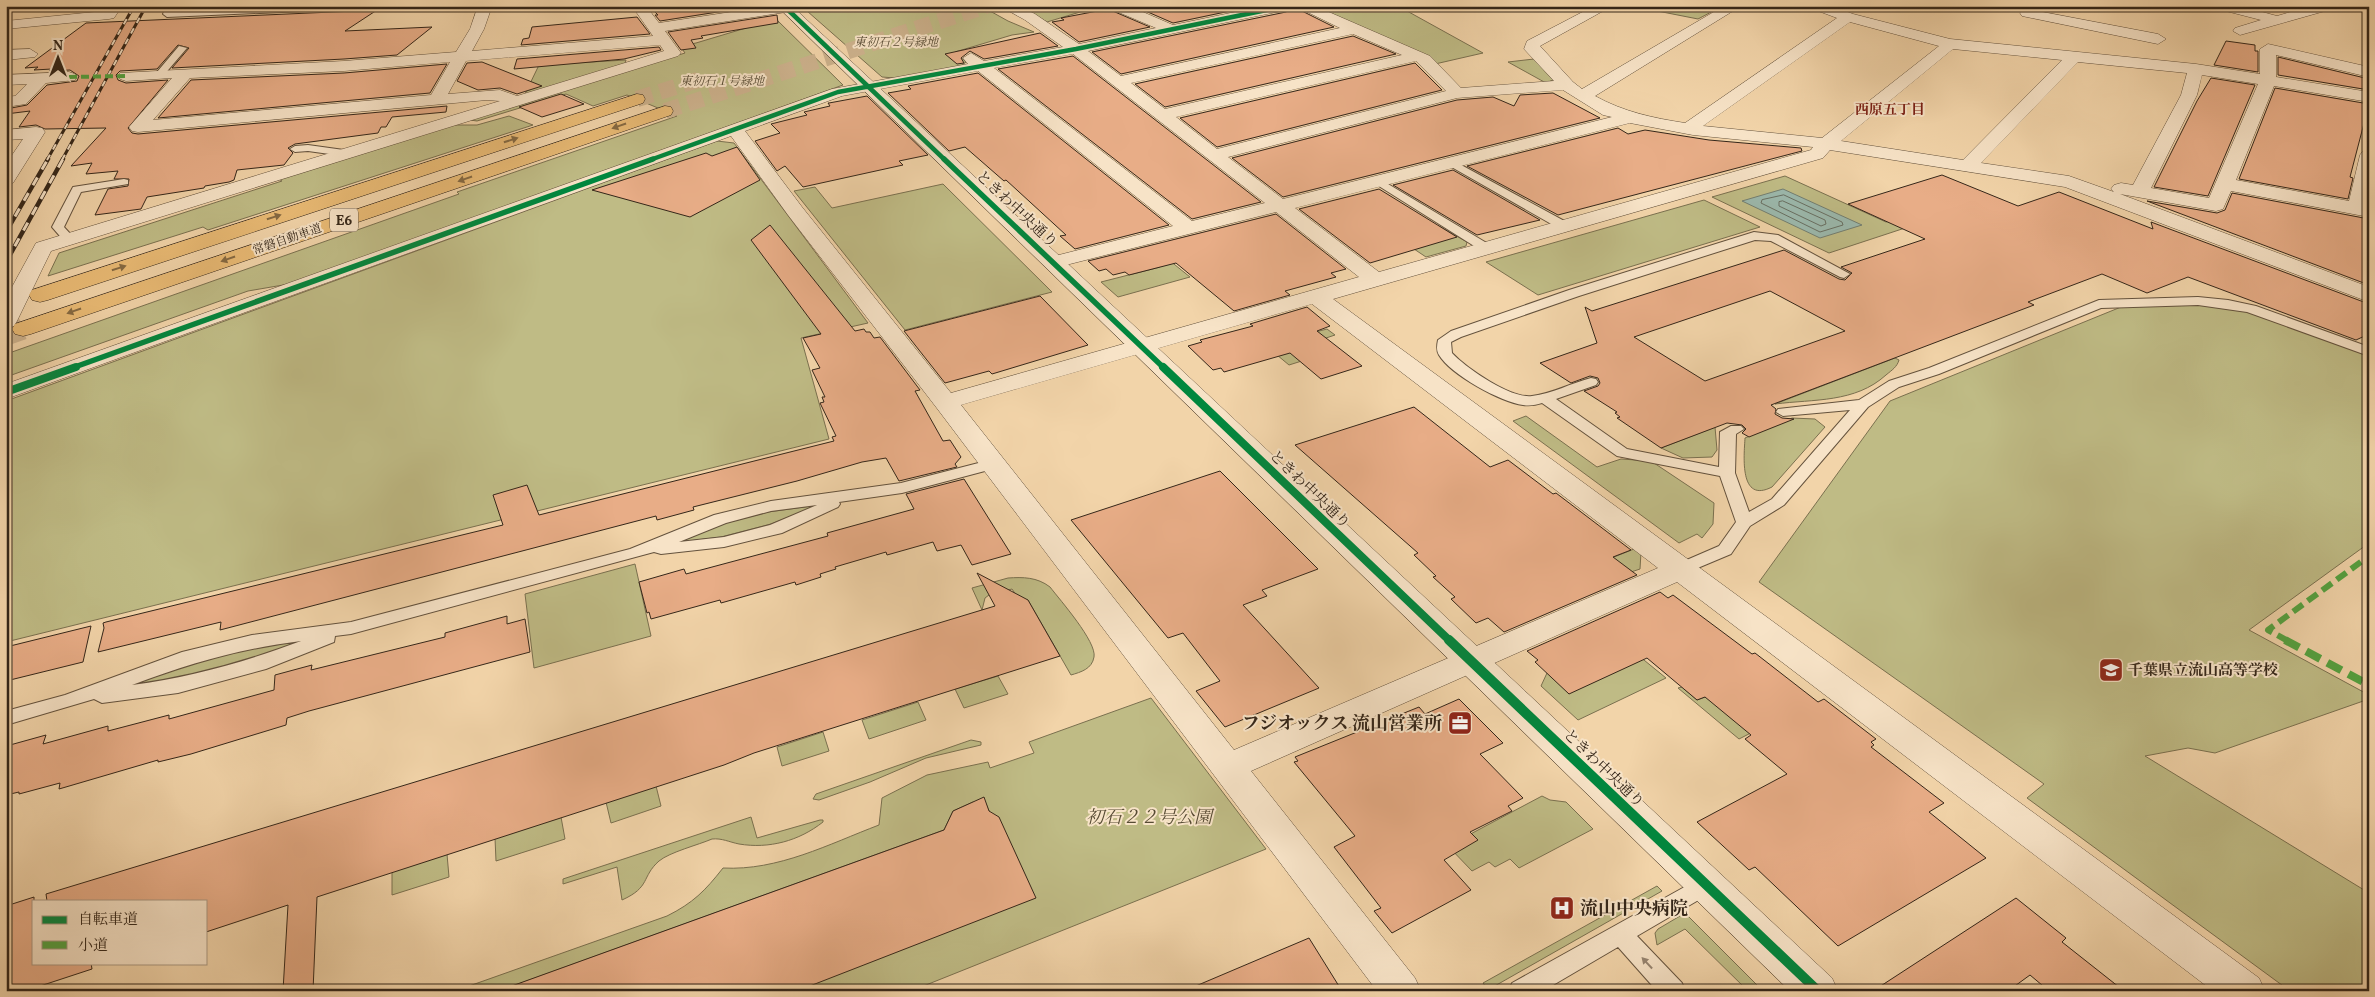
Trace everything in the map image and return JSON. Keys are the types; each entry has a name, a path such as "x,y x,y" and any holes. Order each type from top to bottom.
{"highway":[{"name":"常磐自動車道","path":"40,294 637,99"},
{"name":"常磐自動車道","path":"15,325 665,111"}],"street":[{"path":"6,25 109,15 114,6"},
{"path":"15,325 43,246 673,53 639,6"},
{"path":"1007,6 1030,17 1076,49 1375,280"},
{"path":"1116,6 1171,29"},
{"path":"1302,6 1424,59 1457,93"},
{"path":"1605,6 1532,44 1532,49 1573,90 1609,111 1630,118 1693,130 1826,144 1968,165 2216,205 2268,80 2268,49 2358,72"},
{"path":"1214,155 1457,93 1573,90 1590,92 1734,6"},
{"path":"1818,6 1848,17 1950,44 2196,69 2369,97"},
{"path":"2012,18 2045,6"},
{"path":"2223,6 2277,20"},
{"path":"2240,31 2327,6"},
{"path":"436,100 477,29 485,7"},
{"path":"126,76 344,66 462,56 660,34 789,7"},
{"name":"ときわ中央通り","path":"789,7 867,86 1818,991"},
{"path":"6,392 838,92 1076,49 1271,7"},
{"path":"2027,13 2158,39"},
{"path":"1693,130 1693,125 1848,17"},
{"path":"1118,81 1354,29"},
{"path":"945,402 1817,154 1826,144 1950,44"},
{"path":"962,51 1189,229"},
{"path":"6,55 30,54"},
{"path":"1163,116 1418,56"},
{"path":"1968,165 2073,58"},
{"path":"2139,192 2189,95 2196,69"},
{"path":"185,73 138,127 488,95 500,95 515,101"},
{"path":"6,80 69,77"},
{"path":"6,102 20,100 42,78"},
{"path":"1054,262 1630,118"},
{"path":"732,130 737,132 795,211 994,464 1401,991"},
{"path":"6,136 36,132 6,179"},
{"path":"2225,184 2363,210 2369,155"},
{"path":"2069,182 2369,295"},
{"path":"1315,296 2245,991"},
{"path":"1228,767 1680,569"}],"lane":[{"path":"170,6 166,14 349,6"},
{"path":"485,7 504,6"},
{"path":"160,74 182,48"},
{"path":"295,149 308,148 344,153"},
{"path":"1452,163 1564,226"},
{"path":"1378,181 1486,248"},
{"path":"69,239 58,227 77,189 124,182"},
{"path":"1591,382 1531,402 1519,400 1481,382 1447,355 1444,349 1445,340 1456,334 1574,293 1754,236 1774,238 1844,274"},
{"path":"1680,569 1726,550 1744,522 1778,502 1863,404 1894,384 1934,371 2099,304 2198,301 2228,304 2251,309 2369,352"},
{"path":"1545,398 1622,453 1727,473"},
{"path":"1783,412 1863,404"},
{"path":"1736,429 1728,432 1727,473 1744,522"},
{"path":"6,718 70,701 178,686 259,664 351,628 636,553 720,519 772,506 848,497 902,488 994,464"},
{"path":"1521,991 1706,884"},
{"path":"1621,934 1673,991"}],"green space":[{"name":"東初石２号緑地","path":"816,6 981,6 1008,21 1034,32 1012,35 955,52 966,62 960,67 895,78 882,77 807,11"},
{"path":"1019,6 1100,6 1047,22"},
{"path":"1309,6 1398,6 1483,53 1435,64"},
{"path":"1632,6 1703,6 1717,9 1698,19"},
{"name":"東初石１号緑地","path":"776,19 843,85 289,284 248,291 6,377 6,362 12,352 459,194 457,192 677,116 627,95 593,106 566,94 477,121 470,120 685,53 680,46"},
{"path":"1534,59 1553,80 1546,83 1508,62"},
{"path":"626,60 625,64 525,94 539,65"},
{"path":"509,116 533,125 208,230 203,227 48,276 59,253 282,181 277,178 454,125 477,125"},
{"path":"717,141 734,143 868,323 801,338 829,439 6,642 6,401"},
{"path":"1785,176 1886,222 1890,221 1905,228 1829,253 1712,197"},
{"path":"943,184 1052,292 905,330 794,191 815,187 832,208"},
{"path":"1704,200 1760,227 1538,295 1486,262"},
{"path":"1439,226 1467,242 1466,246 1426,257 1396,237"},
{"path":"1164,256 1190,277 1118,297 1101,282 1160,267"},
{"path":"2207,302 2246,311 2369,355 2369,543 2249,630 2369,695 2369,699 2215,753 2188,748 2145,756 2369,893 2369,991 2290,991 2027,798 2044,784 1759,582 1890,401 2121,307"},
{"path":"1327,329 1335,335 1311,343 1324,354 1289,365 1265,345"},
{"path":"1895,358 1899,360 1894,368 1874,384 1861,391 1834,398 1775,404"},
{"path":"1526,416 1597,467 1621,459 1651,461 1714,503 1713,524 1702,538 1697,534 1679,543 1513,421"},
{"path":"1792,418 1815,419 1825,427 1772,487 1761,491 1754,489 1749,484 1744,466 1745,438"},
{"path":"1715,427 1717,450 1712,457 1683,458 1661,448"},
{"path":"819,505 771,524 721,537 673,543 722,524 768,512"},
{"path":"1634,549 1641,552 1640,569 1622,575 1599,563"},
{"path":"635,564 651,636 534,668 525,594"},
{"path":"1008,578 1030,578 1050,587 1077,621 1090,642 1094,657 1088,667 1071,675 1028,600 1018,598 1012,589 989,595 985,598 982,610 972,588"},
{"path":"309,639 250,661 192,677 123,687 189,663 247,648"},
{"path":"1628,647 1666,678 1578,720 1541,686 1547,673"},
{"path":"998,676 1008,694 964,708 955,689"},
{"path":"1682,687 1697,700 1705,697 1798,709 1739,739 1678,688"},
{"name":"初石２２号公園","path":"1151,698 1266,849 911,991 797,991 990,813 986,804 973,802 953,811 944,830 499,991 455,991 667,916 698,896 723,868 743,868 783,861 822,848 879,825 882,798 927,775 988,762 990,768 1034,753 1029,742"},
{"path":"918,702 926,720 869,739 862,720"},
{"path":"823,732 829,751 782,766 777,747"},
{"path":"971,740 981,742 981,745 926,758 870,782 819,800 813,799 816,794"},
{"path":"656,786 661,806 611,823 606,802"},
{"path":"1542,796 1550,800 1566,802 1593,829 1519,868 1510,859 1495,867 1489,862 1472,871 1448,846"},
{"path":"561,817 565,839 496,861 495,838"},
{"path":"751,817 757,838 820,820 823,820 823,822 794,839 783,842 750,845 712,839 677,852 659,861 653,867 642,886 622,900 617,867 563,884 563,879"},
{"path":"447,854 449,877 392,895 392,871"},
{"path":"1657,886 1662,891 1493,987 1486,987 1483,983"},
{"path":"1685,913 1763,991 1748,991 1685,929 1657,945 1655,933 1658,929"}],"water":[{"path":"1783,189 1862,225 1820,238 1742,201"}],"building":[{"path":"649,6 756,6 660,21 655,15 658,15"},
{"path":"1134,6 1254,6 1173,23"},
{"path":"1294,7 1334,27 1121,74 1092,52 1286,12"},
{"path":"1108,9 1150,27 1079,42 1052,22 1064,20 1061,18"},
{"path":"377,10 345,31 432,27 397,55 344,59 172,68 189,48 178,45 157,69 120,71 116,75 118,80 126,83 168,80 128,128 132,133 138,134 447,106 446,112 392,117 386,127 381,127 378,133 295,144 288,148 293,153 284,165 237,170 234,180 229,182 147,197 141,209 95,215 108,189 128,186 129,179 114,179 118,171 86,174 92,163 71,166 106,128 45,129 36,125 19,127 30,111 6,114 6,109 27,105 47,85 77,81 79,76 70,70 49,71 52,69 34,70 38,67 25,68 86,23"},
{"path":"777,15 778,23 701,36 703,38 691,40 696,48 681,50 668,32"},
{"path":"637,17 650,34 521,45 523,39 529,38 532,27"},
{"path":"1040,33 1058,46 984,59 970,51 961,58 964,63 957,64 945,54"},
{"path":"1353,36 1396,54 1165,107 1135,84"},
{"path":"2226,41 2255,45 2255,51 2258,51 2258,72 2214,65"},
{"path":"659,47 661,50 624,59 514,69 517,59"},
{"path":"1073,56 1261,202 1192,219 998,69"},
{"path":"2278,57 2369,79 2369,90 2278,75"},
{"path":"482,62 542,86 517,94 500,88 478,90 457,81 467,63"},
{"path":"1415,63 1442,90 1217,147 1180,118"},
{"path":"447,64 430,93 158,118 191,80 344,73"},
{"path":"978,73 1169,225 1075,249 1060,236 1066,235 1006,180 1004,181 965,147 949,151 888,93 911,89 908,86"},
{"path":"2211,78 2255,85 2208,196 2154,187 2197,101"},
{"path":"2275,88 2369,104 2350,177 2353,178 2348,199 2239,179"},
{"path":"1553,93 1600,118 1283,197 1232,158 1457,100 1493,97 1514,106 1520,95"},
{"path":"561,94 584,104 542,117 519,107"},
{"path":"867,96 928,155 899,161 903,165 803,187 785,166 777,171 755,141 780,133 771,124 807,115 804,112 830,106 828,103"},
{"path":"1618,128 1628,134 1645,130 1709,140 1801,148 1802,151 1558,215 1467,166"},
{"path":"737,147 760,180 690,217 592,190 706,153 712,156"},
{"path":"1453,170 1540,220 1477,235 1393,185"},
{"path":"1942,175 2018,206 2059,192 2153,229 2151,222 2369,304 2369,334 2356,340 2188,277 2147,293 2102,274 2028,302 2034,305 1771,405 1776,409 1775,414 1782,418 1794,419 1749,437 1742,433 1746,429 1742,425 1727,423 1661,448 1617,418 1620,417 1615,413 1617,412 1584,391 1598,386 1600,383 1598,378 1590,376 1571,383 1540,363 1597,343 1585,307 1592,311 1784,250 1839,279 1845,280 1852,273 1841,267 1925,239 1848,204","holes":["1770,291 1845,331 1705,381 1634,337"]},
{"path":"1379,189 1457,237 1370,263 1299,209"},
{"path":"2232,193 2369,219 2369,285 2147,201 2217,213 2225,210"},
{"path":"1276,214 1346,269 1331,273 1336,277 1285,291 1290,295 1234,311 1176,263 1129,275 1125,272 1113,275 1106,269 1099,271 1088,261"},
{"path":"770,225 855,331 864,329 866,332 870,332 874,338 880,337 920,390 915,391 943,441 950,440 961,457 955,464 957,467 899,481 886,458 862,462 797,481 693,507 694,510 657,520 656,516 220,630 221,622 98,652 104,628 103,623 106,622 503,525 493,495 527,485 539,515 834,441 832,437 836,436 820,403 824,402 822,397 825,397 812,370 820,368 803,338 821,334 751,240"},
{"path":"1040,296 1088,345 992,374 989,371 945,383 904,331"},
{"path":"1307,307 1330,326 1317,331 1362,366 1321,379 1290,353 1224,372 1221,368 1213,370 1188,346 1202,342 1200,340 1253,326 1250,324"},
{"path":"1414,407 1490,467 1508,460 1553,494 1556,493 1631,550 1613,557 1637,575 1504,632 1488,618 1476,623 1451,599 1455,597 1433,577 1436,576 1414,555 1418,553 1295,445"},
{"path":"1220,471 1318,569 1262,590 1267,596 1243,605 1319,688 1225,727 1196,691 1220,681 1183,633 1168,638 1071,520"},
{"path":"964,479 1011,554 972,565 961,545 937,551 933,542 887,555 886,552 835,567 836,569 820,574 821,577 796,585 795,582 721,603 720,600 651,619 649,612 647,613 639,582 684,569 686,574 828,536 827,533 914,509 906,494"},
{"path":"977,573 1028,600 1060,656 754,753 724,765 317,897 313,991 283,991 288,905 208,931 208,900 47,900 46,894 995,606"},
{"path":"1660,592 1668,598 1673,595 1752,654 1755,653 1818,702 1824,699 1876,739 1871,742 1874,745 1871,747 1944,803 1929,812 1986,858 1838,946 1755,867 1749,870 1697,822 1787,774 1745,739 1751,735 1705,697 1697,700 1647,658 1569,694 1535,662 1538,660 1527,651"},
{"path":"507,616 507,624 525,619 530,652 309,711 287,718 286,725 191,754 158,762 158,760 59,789 60,783 19,794 19,792 6,795 6,758 10,745 46,735 43,744 108,726 108,731 169,715 169,719 274,690 275,675 312,665 311,670 445,637 445,633"},
{"path":"91,626 83,662 6,681 6,647"},
{"path":"1459,699 1503,743 1480,754 1523,798 1508,806 1512,811 1470,832 1478,840 1444,860 1471,890 1392,933 1374,911 1381,908 1334,847 1355,836 1294,762 1298,761 1295,757 1419,707 1425,714"},
{"path":"984,797 989,811 999,817 1036,898 797,991 510,991 509,987 944,830 953,811"},
{"path":"34,897 34,900 32,900 32,964 91,964 92,969 25,991 6,991 6,906"},
{"path":"2016,898 2066,938 2062,942 2124,991 2049,991 2030,975 2008,991 1873,991"},
{"path":"1309,938 1342,991 1184,991"}],"tunnel":[{"path":"665,111 986,6"},
{"path":"637,99 698,80"},
{"path":"6,335 23,329"}],"railway":[{"path":"47,160 134,6"},
{"path":"62,160 146,6"},
{"path":"6,232 48,159"},
{"path":"6,262 63,159"}],"marked path":[{"path":"69,77 126,76"},
{"path":"2369,556 2268,630 2369,685"}],"cycle path":[{"path":"784,6 1818,991"},
{"path":"6,392 838,92 1076,49 1286,6"}],"place":[{"name":"千葉県立流山高等学校","path":"2111,670"},
{"name":"フジオックス 流山営業所","path":"1460,723"},
{"name":"流山中央病院","path":"1562,908"}],"district":[{"name":"西原五丁目","path":"1890,109"}]}
